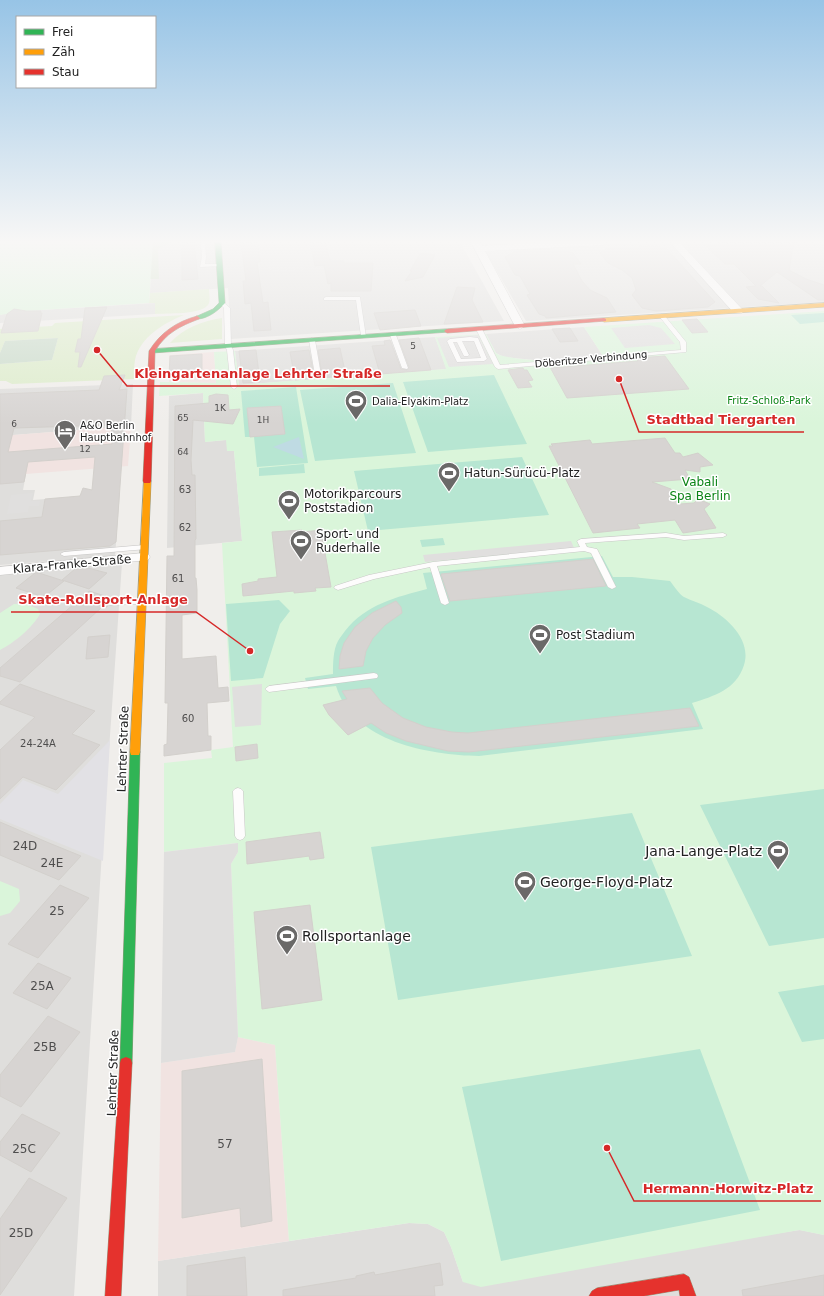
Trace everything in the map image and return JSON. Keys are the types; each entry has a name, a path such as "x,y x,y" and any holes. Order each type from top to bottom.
{"street":[{"path":"507,302 520,326"},
{"path":"730,302 738,311"},
{"path":"222,303 212,312 176,326 166,332 157,340 152,351 824,305"},
{"name":"Lehrter Straße","path":"113,1296 125,1085 132,821 152,351"},
{"name":"Klara-Franke-Straße","path":"0,571 144,552"},
{"path":"597,1296 684,1282 688,1296"}],"lane":[{"path":"359,302 364,336"},
{"path":"222,303 226,308 228,346 230,350 234,387"},
{"name":"Döberitzer Verbindung","path":"480,329 498,367 684,351 683,342 662,316"},
{"path":"466,330 470,339"},
{"path":"393,335 405,368"},
{"path":"470,339 476,339 484,359 459,361 450,341 470,339"},
{"path":"312,340 318,375"},
{"path":"459,340 466,355"},
{"path":"584,549 581,541 666,534 684,538 723,535"},
{"path":"338,588 372,577 433,564 584,549 594,550 612,587"},
{"path":"64,554 144,552"},
{"path":"433,564 444,603"},
{"path":"110,603 118,604 142,602"},
{"path":"269,688 374,676"},
{"path":"238,790 240,836"}],"shaded area":[{"path":"229,302 494,302 504,321 231,339"},
{"path":"515,302 816,302 526,321"},
{"path":"155,303 155,314 0,323 0,315 10,312"},
{"path":"649,325 661,328 675,344 625,348 611,328"},
{"path":"584,327 603,356 545,361 504,357 496,353 486,334"},
{"path":"478,335 493,364 449,367 437,338"},
{"path":"435,337 447,369 239,385 235,351"},
{"path":"214,352 216,383 169,382 169,355"},
{"path":"133,384 131,426 0,436 0,389"},
{"path":"203,393 205,442 226,440 234,451 242,541 167,548 169,396"},
{"name":"A&O Berlin Hauptbahnhof","path":"131,426 128,466 0,476 0,436"},
{"path":"26,474 23,490 35,490 33,500 120,493 115,556 0,565 0,476"},
{"path":"33,493 31,501 40,501 39,506 29,506 28,512 7,514 11,495"},
{"path":"571,541 574,548 425,562 423,555"},
{"path":"122,563 106,793 0,806 0,574"},
{"path":"262,684 261,725 235,727 232,687"},
{"path":"110,740 103,861 0,819 0,804 23,780 58,794"},
{"path":"105,804 74,1296 0,1296 0,816"},
{"path":"238,843 238,852 231,864 238,1037 235,1052 161,1063 164,852"},
{"path":"238,1037 275,1045 289,1241 158,1261 161,1063 235,1052"},
{"path":"409,1223 428,1224 444,1232 451,1247 463,1282 800,1230 824,1235 824,1296 158,1296 158,1261"}],"green space":[{"path":"0,302 149,302 25,311 0,315"},
{"path":"209,302 204,308 191,312 155,314 155,303 149,303"},
{"path":"824,311 824,1235 799,1230 481,1287 463,1282 451,1247 444,1232 428,1224 409,1223 289,1241 275,1045 238,1037 231,864 238,852 237,843 164,852 164,763 212,758 211,750 233,747 222,543 242,541 234,451 227,451 226,440 205,442 203,393 159,396 160,382 216,383 214,352 235,351 239,385 446,369 435,337 486,334 496,353 499,355 525,360 564,360 603,356 584,327"},
{"path":"824,313 824,322 800,324 791,315"},
{"path":"184,315 161,327 142,344 135,360 134,379 12,384 6,381 0,381 0,364 52,360 58,338 5,341 0,353 0,329 52,326 55,323"},
{"path":"222,318 222,339 170,343 187,329 208,321"},
{"path":"58,338 52,360 0,364 0,353 5,341"},
{"path":"494,375 527,444 428,452 403,382"},
{"name":"Dalia-Elyakim-Platz","path":"393,383 416,453 315,461 300,390"},
{"path":"296,387 308,463 257,467 254,437 245,437 241,391"},
{"name":"Hatun-Sürücü-Platz","path":"522,457 549,515 368,531 354,471"},
{"path":"304,464 305,473 259,476 259,468"},
{"path":"443,538 445,545 422,547 420,540"},
{"name":"Post Stadium","path":"602,556 613,577 632,577 670,581 678,592 684,597 715,611 730,623 741,638 746,656 744,665 736,680 723,691 692,703 703,729 479,756 438,753 395,742 376,732 358,720 345,705 336,686 308,689 305,678 333,674 336,645 353,622 362,614 383,603 404,595 427,589 423,573"},
{"path":"279,600 290,611 280,624 263,678 231,681 226,604"},
{"path":"14,604 26,605 38,609 40,614 22,635 0,650 0,613"},
{"name":"Jana-Lange-Platz","path":"824,789 824,938 769,946 700,805"},
{"name":"George-Floyd-Platz","path":"632,813 692,956 398,1000 371,847"},
{"path":"0,881 19,889 20,901 10,913 0,916"},
{"path":"824,985 824,1039 802,1042 778,992"},
{"path":"700,1049 760,1210 501,1261 462,1087"}],"water":[{"path":"299,437 304,459 273,447"}],"building":[{"path":"245,302 268,302 271,330 254,331 251,303 245,304"},
{"path":"452,302 473,302 483,322 444,324"},
{"path":"532,302 610,302 616,312 546,318 545,316 539,314"},
{"path":"638,302 714,302 708,307 656,311 642,308"},
{"path":"107,307 81,367 78,367 80,352 75,352 78,339 81,339 85,308"},
{"path":"14,309 41,311 40,313 42,313 38,331 1,333 7,314"},
{"path":"415,310 421,326 380,330 374,313"},
{"path":"697,319 708,332 692,333 682,320"},
{"path":"570,328 578,341 560,342 552,329"},
{"path":"419,338 431,370 380,374 372,346 385,345 384,341 390,340 401,369 407,370 409,367 399,340"},
{"path":"340,348 346,376 319,378 322,375 318,350"},
{"path":"256,350 260,382 243,383 239,351"},
{"path":"309,350 314,375 317,378 295,380 290,352"},
{"path":"202,354 202,373 169,375 170,356"},
{"path":"665,356 689,389 567,398 551,369 638,361 636,358"},
{"path":"523,368 524,370 527,370 533,380 528,381 532,387 518,388 508,370"},
{"path":"125,375 119,390 127,389 116,542 110,546 0,555 0,521 42,517 45,499 80,496 83,488 92,490 95,457 28,462 24,482 0,484 0,394 99,390 104,376","holes":["111,425 112,444 8,452 14,428"]},
{"path":"216,394 228,395 229,410 240,409 233,424 193,420 191,460 192,475 195,475 195,578 197,590 197,613 182,615 182,659 216,656 218,688 228,687 229,701 207,703 208,736 211,736 211,750 164,756 164,745 167,744 168,703 165,703 167,556 174,556 175,406 209,403 209,396"},
{"path":"281,406 285,434 250,437 247,408"},
{"path":"665,438 675,453 680,453 683,457 698,453 713,465 700,467 700,472 685,470 690,479 652,482 671,489 680,504 694,503 698,499 710,504 704,509 716,528 683,533 675,520 637,524 640,528 593,533 549,446 553,446 551,444 590,440 592,444"},
{"name":"Sport- und Ruderhalle","path":"302,530 303,532 321,530 331,587 315,588 316,591 294,593 294,591 243,596 242,584 258,581 258,579 277,577 272,532"},
{"path":"593,559 606,586 450,601 441,574"},
{"path":"88,568 107,573 89,589 62,580 75,569"},
{"path":"35,573 64,581 44,597 16,588"},
{"path":"89,591 115,599 105,602 108,606 105,608 102,607 20,682 0,676 0,668"},
{"path":"396,601 401,607 402,613 385,625 373,638 366,651 363,666 339,669 340,656 344,643 355,627 372,613"},
{"path":"110,635 108,657 86,659 88,637"},
{"path":"20,684 95,711 72,734 100,745 56,790 23,777 0,799 0,750 35,717 0,704 0,702"},
{"path":"370,688 382,703 403,718 426,727 452,732 468,733 690,708 699,726 469,752 448,751 406,741 386,733 371,723 348,735 329,715 323,705 347,699 342,691"},
{"path":"257,744 258,758 236,761 235,747"},
{"path":"0,822 81,856 59,880 0,855"},
{"path":"320,832 324,858 310,860 309,856 247,864 246,842"},
{"path":"60,885 89,898 38,958 8,944"},
{"name":"Rollsportanlage","path":"310,905 322,1000 262,1009 254,912"},
{"path":"38,963 71,978 47,1009 13,993"},
{"path":"48,1016 80,1032 21,1107 0,1096 0,1075"},
{"path":"262,1059 272,1221 241,1227 240,1208 182,1218 182,1071"},
{"path":"22,1114 60,1133 31,1172 0,1155 0,1142"},
{"path":"29,1178 67,1198 0,1295 0,1219"},
{"path":"245,1257 247,1296 187,1296 187,1266"},
{"path":"440,1263 443,1285 434,1286 435,1296 283,1296 283,1290 356,1278 356,1276 374,1272 375,1275"},
{"path":"824,1275 824,1296 743,1296 742,1290"}],"traffic: fast":[{"path":"197,318 215,310 222,302"},
{"path":"152,351 447,331"},
{"path":"126,1063 135,752"}],"traffic: slow":[{"path":"604,320 824,305"},
{"path":"135,752 147,481"}],"traffic: jam":[{"path":"147,481 152,351 166,333 176,326 197,318"},
{"path":"447,331 604,320"},
{"path":"113,1296 126,1063"},
{"path":"597,1296 684,1282 688,1296"}],"place":[{"name":"Kleingartenanlage Lehrter Straße","path":"97,350"},
{"name":"Stadtbad Tiergarten","path":"619,379"},
{"name":"Dalia-Elyakim-Platz","path":"356,420"},
{"name":"A&O Berlin Hauptbahnhof","path":"65,450"},
{"name":"Hatun-Sürücü-Platz","path":"449,492"},
{"name":"Motorikparcours Poststadion","path":"289,520"},
{"name":"Sport- und Ruderhalle","path":"301,560"},
{"name":"Skate-Rollsport-Anlage","path":"250,651"},
{"name":"Post Stadium","path":"540,654"},
{"name":"Jana-Lange-Platz","path":"778,870"},
{"name":"George-Floyd-Platz","path":"525,902"},
{"name":"Rollsportanlage","path":"287,956"},
{"name":"Hermann-Horwitz-Platz","path":"607,1148"}],"park label":[{"name":"Fritz-Schloß-Park","path":"769,400"},
{"name":"Vabali Spa Berlin","path":"700,489"}]}
